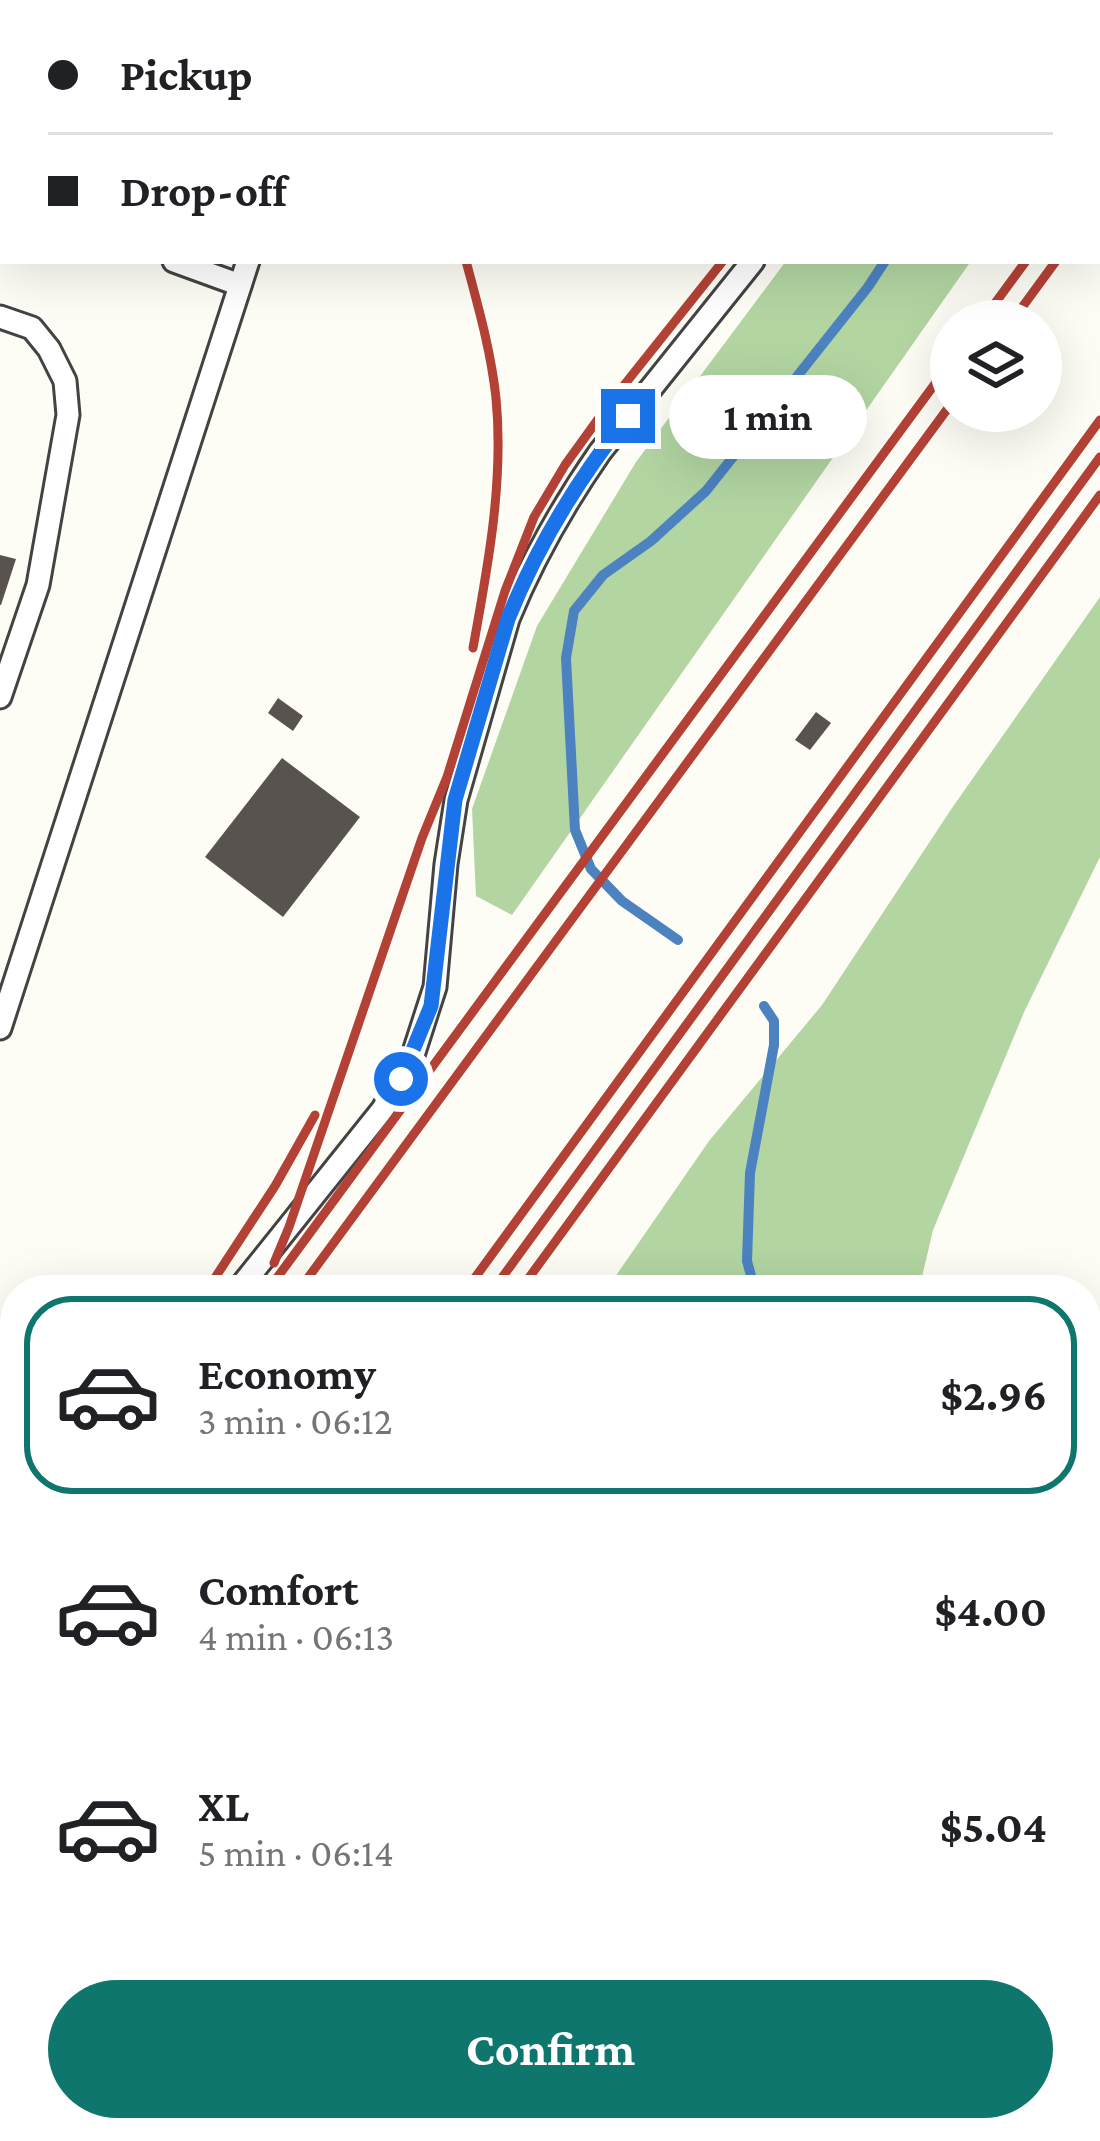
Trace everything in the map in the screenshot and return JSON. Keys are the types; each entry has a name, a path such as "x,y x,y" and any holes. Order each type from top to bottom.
{"lane":[{"path":"182,264 240,285"},
{"path":"0,1028 247,264"},
{"path":"250,1275 383,1108 414,1052 435,987 455,800 519,592 557,519 600,452 751,264"},
{"path":"0,317 32,328 49,349 65,381 68,415 38,584 0,697"}],"green space":[{"path":"784,264 969,264 944,300 930,300 930,319 512,915 476,896 472,809 537,626 636,462"},
{"path":"1100,597 1100,857 1025,1010 933,1230 922,1275 616,1275 709,1141 822,1005"}],"building":[{"path":"0,555 16,559 1,605 0,605"},
{"path":"278,698 303,716 293,731 268,713"},
{"path":"816,712 831,723 810,750 795,740"},
{"path":"282,758 360,817 283,917 205,857"}],"waterway":[{"path":"678,940 622,901 591,869 575,830 566,658 574,611 603,575 651,541 706,491 883,264"},
{"path":"751,1275 747,1261 750,1173 774,1045 774,1021 764,1006"}],"railway":[{"path":"467,264 491,363 498,429 493,523 473,648"},
{"path":"274,1263 534,517 609,404 721,264"},
{"path":"997,300 1024,264"},
{"path":"1027,300 1054,264"},
{"path":"279,1275 930,391"},
{"path":"477,1275 1100,420"},
{"path":"310,1275 930,432"},
{"path":"504,1275 1100,457"},
{"path":"531,1275 1100,495"},
{"path":"217,1275 315,1115"}],"route":[{"path":"401,1079 431,1006 455,800 508,619 557,519 628,416"}]}
